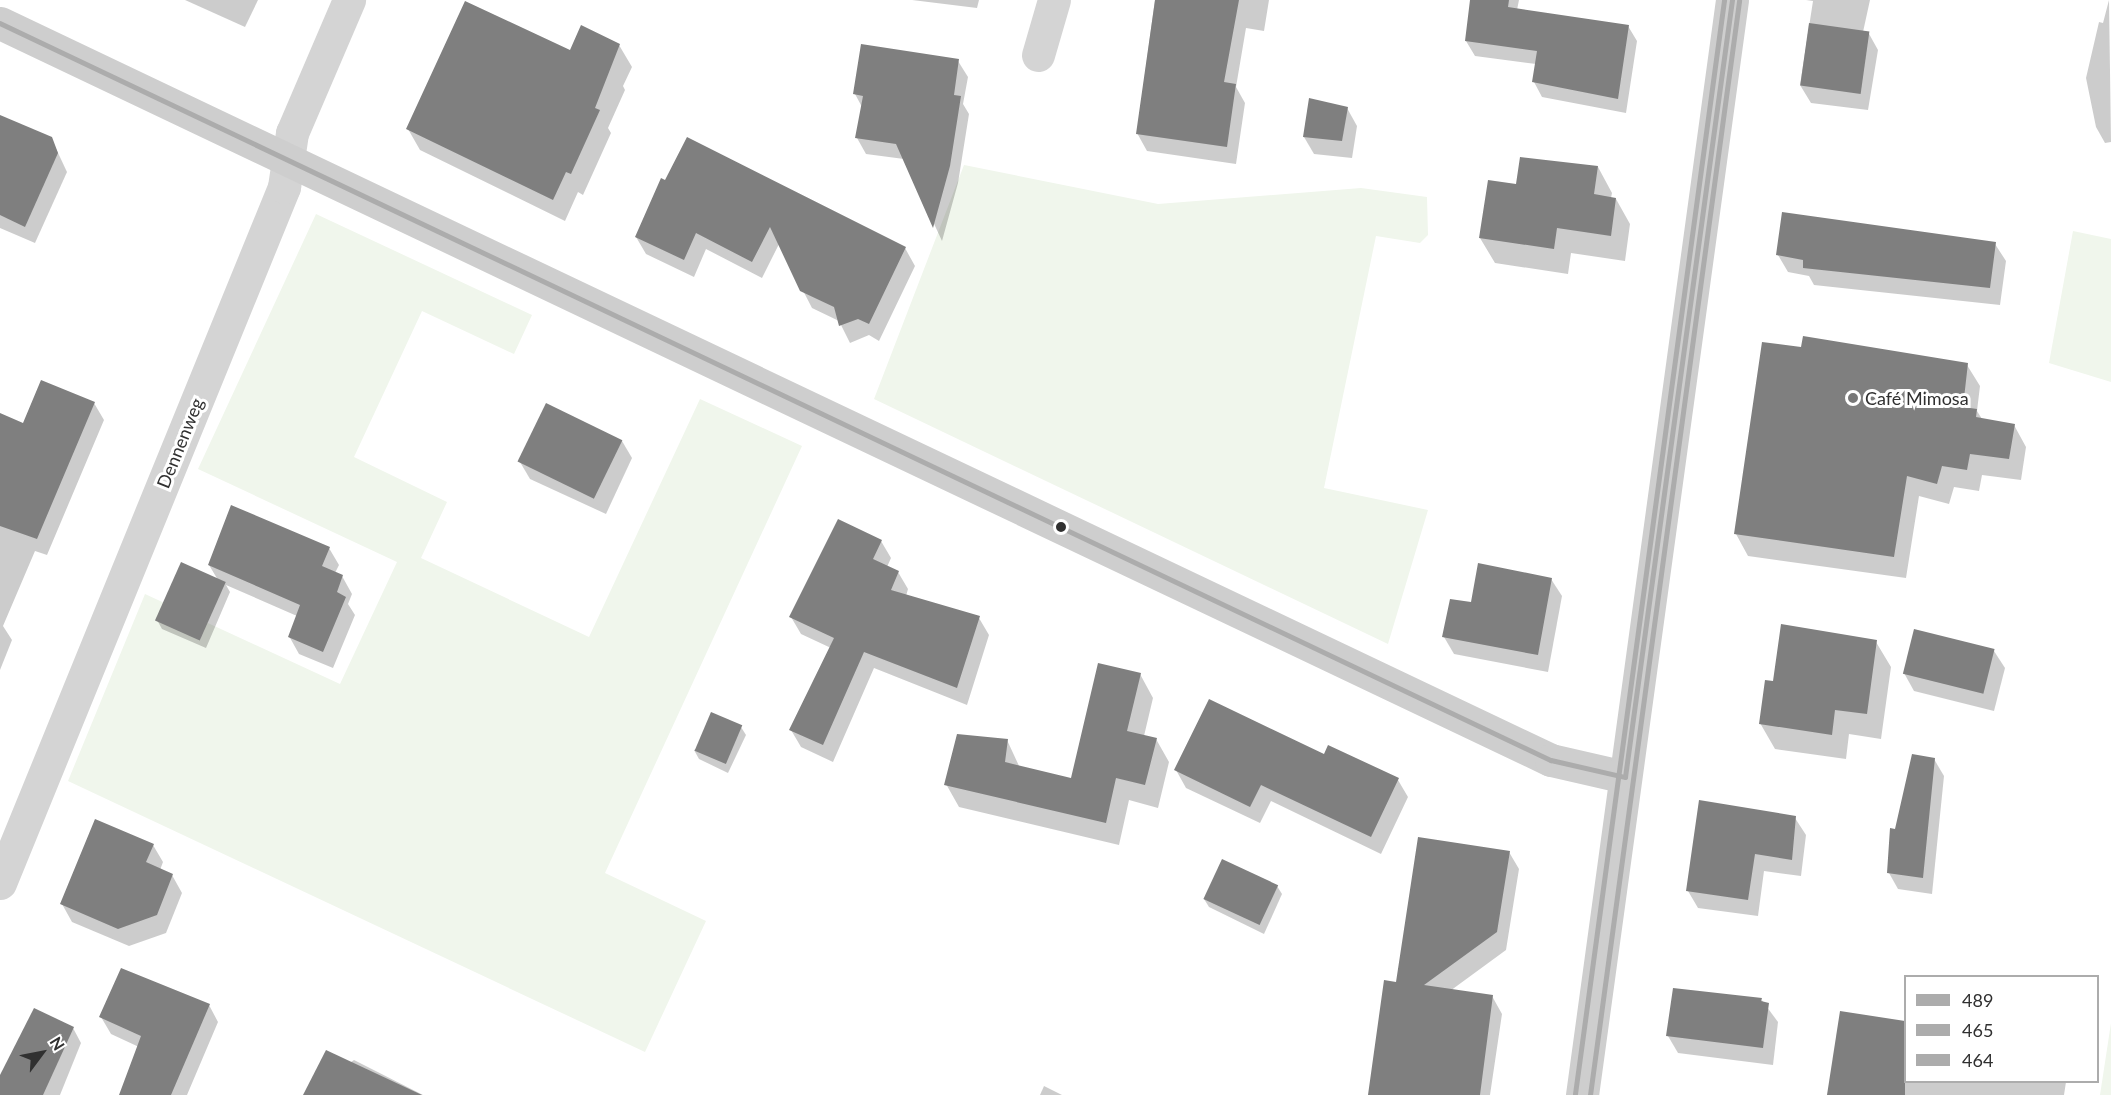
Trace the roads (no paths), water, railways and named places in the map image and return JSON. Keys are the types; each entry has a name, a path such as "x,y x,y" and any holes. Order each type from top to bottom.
{"street":[{"name":"Dennenweg","path":"0,883 284,186 292,133 349,0"},
{"path":"1038,56 1054,0"},
{"path":"1582,1095 1732,0"},
{"path":"0,23 1551,760 1625,777"}],"place":[{"name":"Café Mimosa","path":"1853,398"}]}
